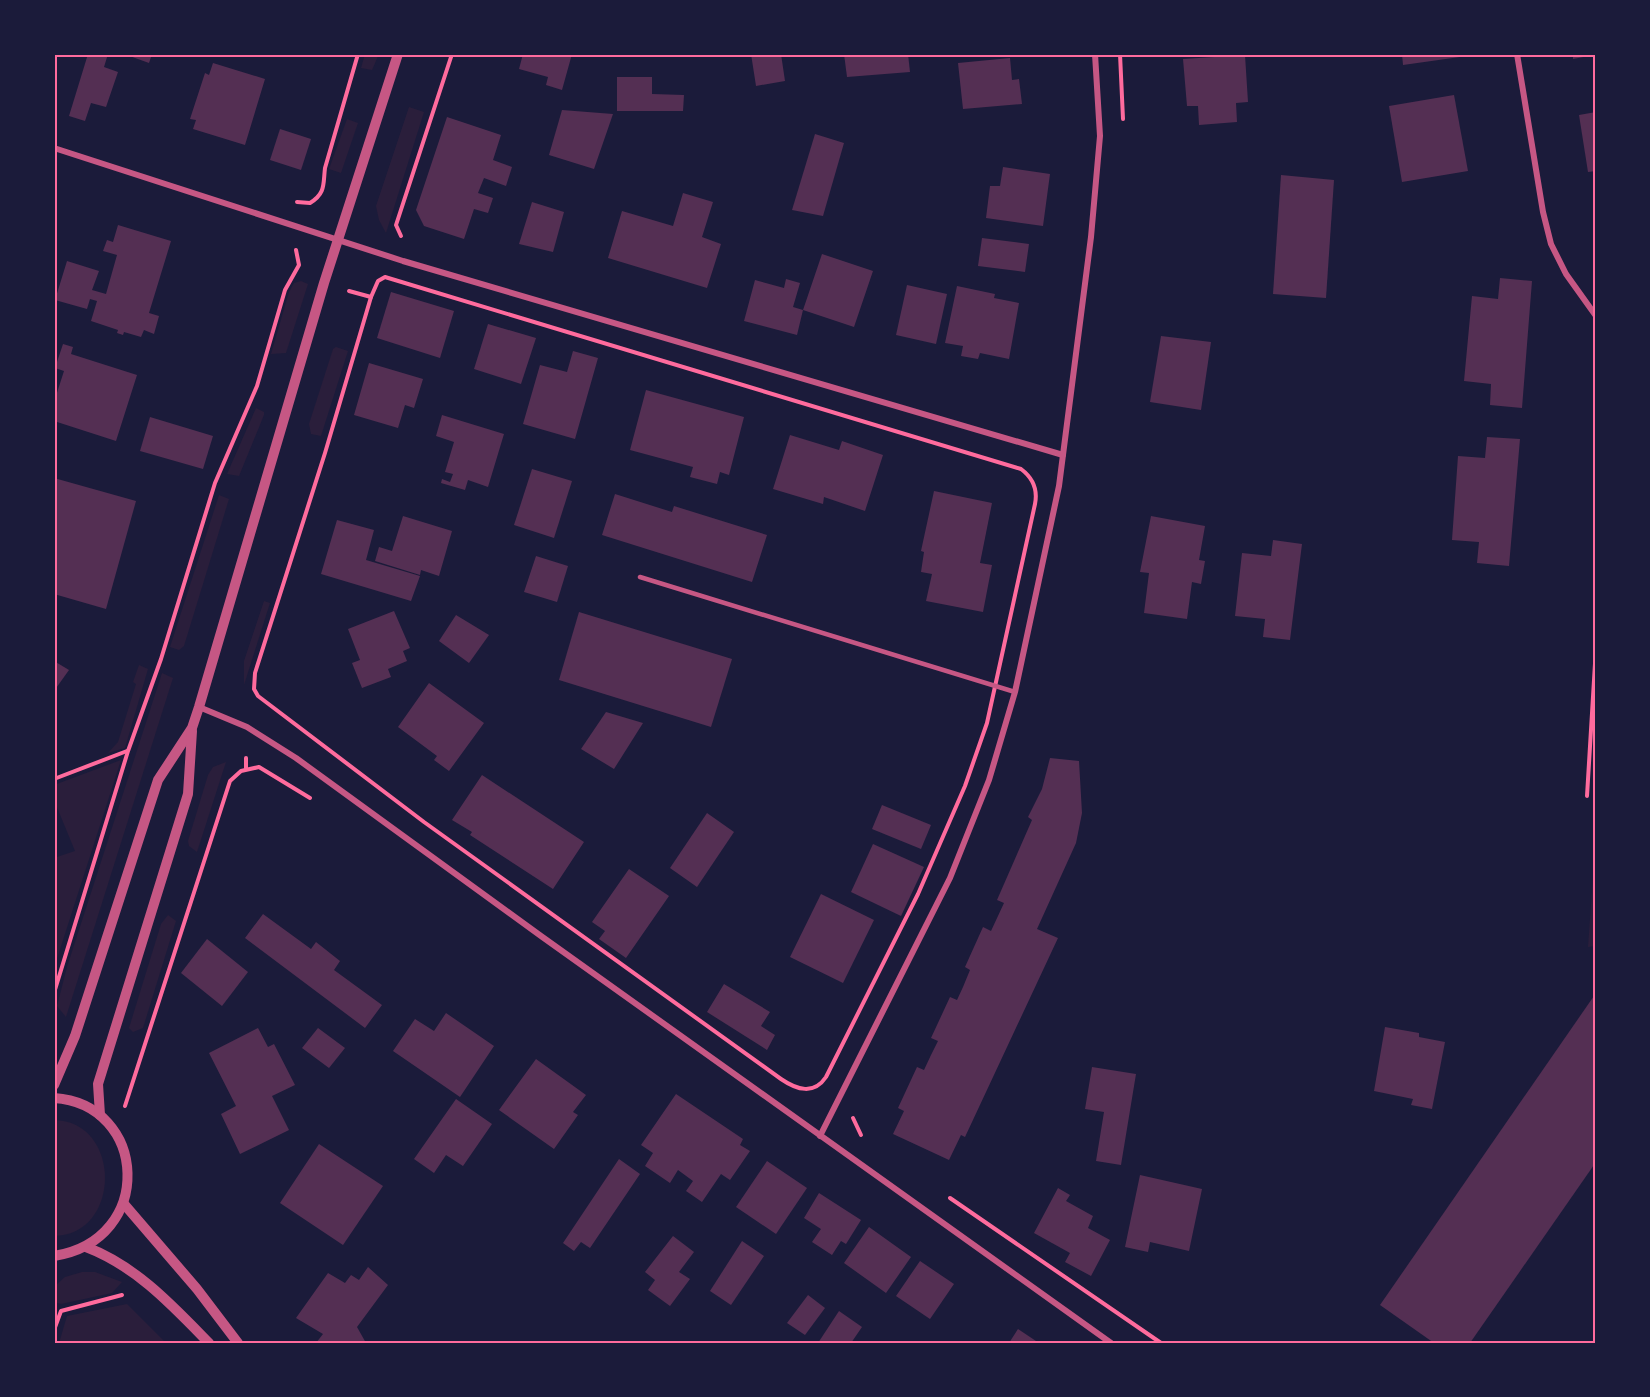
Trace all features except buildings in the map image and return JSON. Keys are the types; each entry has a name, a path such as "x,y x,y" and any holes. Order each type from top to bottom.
{"street":[{"path":"54,1085 75,1036 158,780 192,728 338,239 398,54"},
{"path":"820,1136 950,878 989,780 1015,692 1052,522 1063,455 1097,184 1100,136 1095,54"},
{"path":"1517,54 1543,212 1551,244 1566,274 1596,316"},
{"path":"54,148 403,261 1063,455"},
{"path":"199,707 252,730 296,758 1111,1343"},
{"path":"100,1115 98,1084 188,794 192,728"},
{"path":"54,1098 74,1101 100,1115 116,1134 126,1156 128,1180 124,1204 115,1221 102,1236 86,1247 54,1256"},
{"path":"124,1204 197,1289 238,1343"},
{"path":"86,1247 110,1256 148,1283 209,1343"}],"lane":[{"path":"640,577 1015,692"}],"path":[{"path":"294,202 310,203 323,190 326,181 325,168 358,54"},
{"path":"409,244 401,237 396,225 452,54"},
{"path":"54,993 128,751 161,659 215,483 257,386 285,290 298,265 299,257 294,247"},
{"path":"385,278 1021,469 1031,476 1036,497 987,723 964,786 918,894 826,1077 819,1085 807,1090 794,1088 781,1079 270,708 254,689 255,673 325,453 371,297 378,281 385,278"},
{"path":"349,291 371,297"},
{"path":"1587,796 1596,646"},
{"path":"267,714 270,708"},
{"path":"54,779 128,751"},
{"path":"141,1057 226,787 236,773 246,768 246,758"},
{"path":"947,1196 1161,1343"},
{"path":"54,1329 61,1311 125,1294"}],"shaded area":[{"path":"365,54 379,54 372,70 361,68"},
{"path":"409,107 424,112 386,233 379,220 376,206"},
{"path":"347,119 358,123 341,173 329,169"},
{"path":"301,281 308,284 286,353 271,354 289,292 294,283"},
{"path":"336,347 348,351 321,436 311,434 309,424 333,349"},
{"path":"256,408 264,412 264,415 239,476 227,474"},
{"path":"219,495 229,499 184,646 179,650 170,647"},
{"path":"264,601 270,603 244,685 244,661"},
{"path":"139,665 148,669 125,748 108,753 118,742 136,684 133,682"},
{"path":"162,673 173,678 66,1017 57,1006 67,967"},
{"path":"121,760 54,968 54,858 75,851 54,800 54,785"},
{"path":"226,762 197,852 189,846 188,841 208,775 213,767"},
{"path":"1596,833 1596,946 1588,947"},
{"path":"168,915 176,921 143,1028 133,1032 129,1028 161,924"},
{"path":"54,1120 76,1125 92,1138 102,1157 105,1178 102,1199 92,1218 76,1231 54,1236"},
{"path":"82,1272 95,1272 122,1282 112,1293 61,1304 54,1302 55,1286 65,1277"},
{"path":"127,1304 166,1343 59,1343 67,1316"}]}
